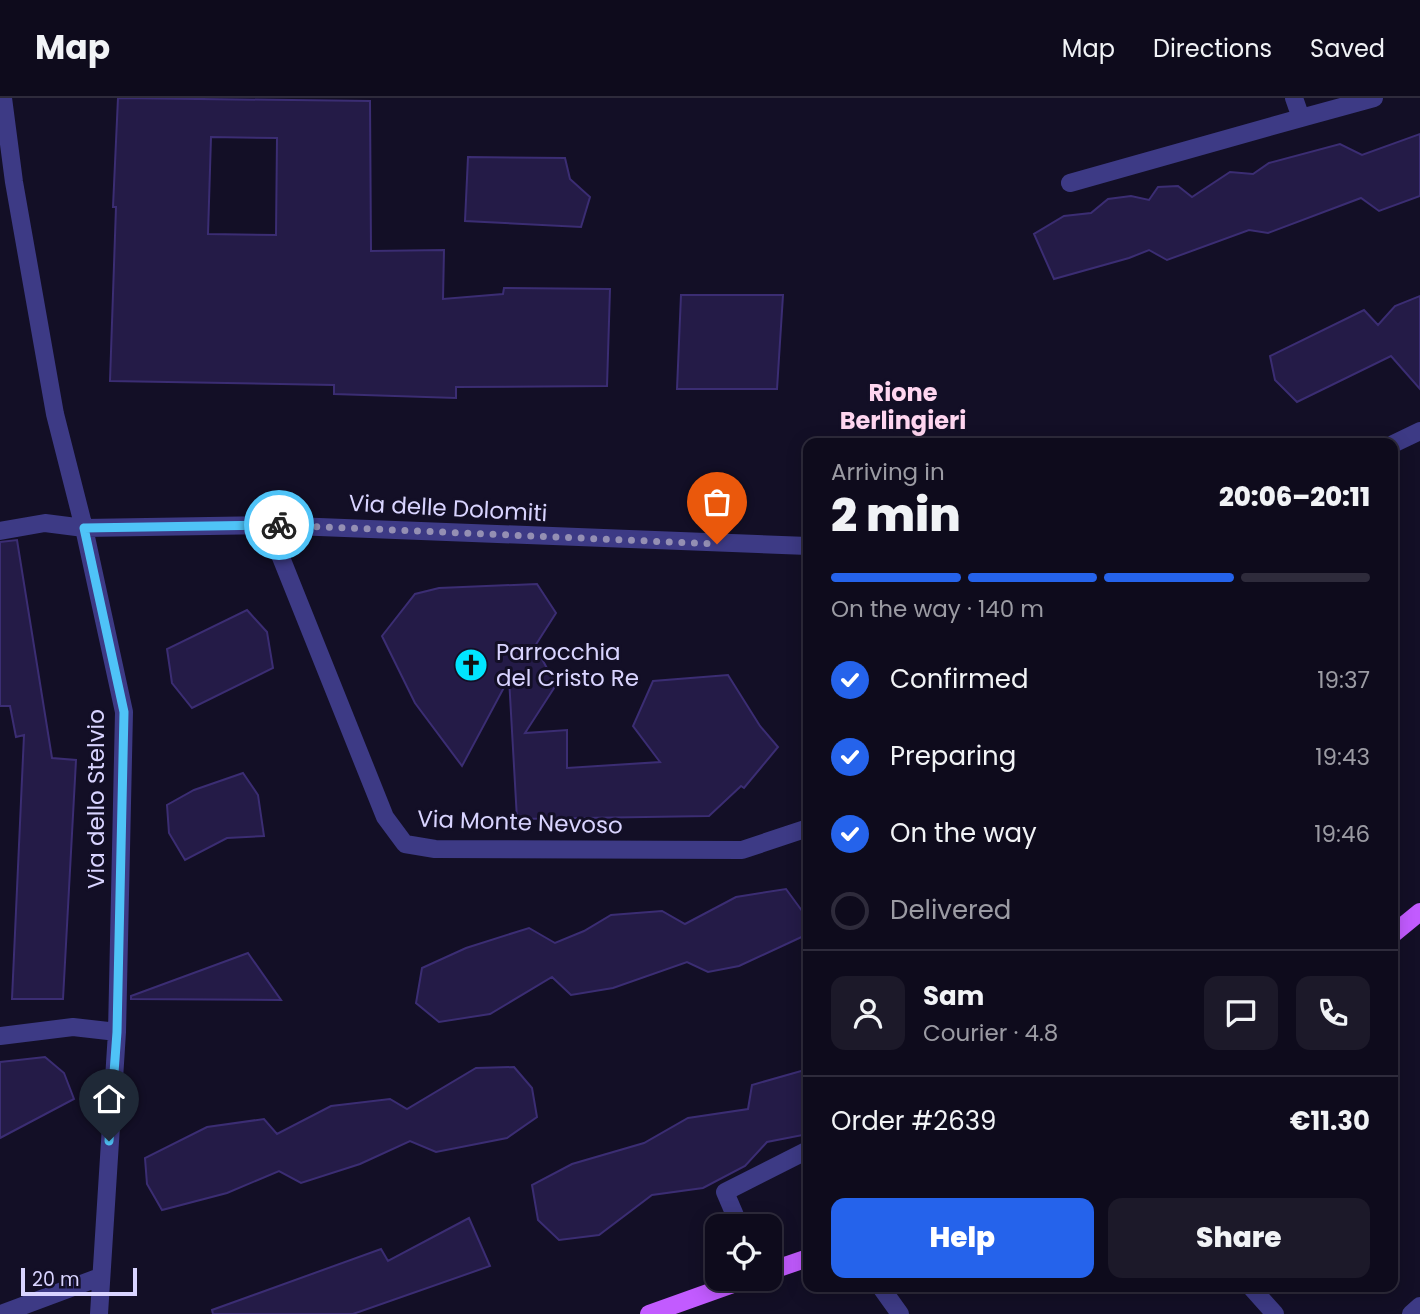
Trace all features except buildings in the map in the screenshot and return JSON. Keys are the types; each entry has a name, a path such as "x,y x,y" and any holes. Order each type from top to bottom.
{"main road":[{"path":"1398,930 1420,912"},
{"path":"782,1267 803,1260"},
{"path":"649,1314 713,1291"}],"street":[{"name":"Via dello Stelvio","path":"3,98 7,183 55,414 84,528 124,712 117,1032 99,1314"},
{"path":"1294,98 1301,118"},
{"path":"1070,183 1374,98"},
{"path":"1398,441 1420,430"},
{"path":"0,531 45,523 84,528"},
{"name":"Via delle Dolomiti","path":"84,528 268,525 803,547"},
{"name":"Via Monte Nevoso","path":"268,525 385,817 405,844 435,849 742,850 803,830"},
{"path":"0,1036 73,1027 117,1032"},
{"path":"734,1214 725,1192 803,1153"},
{"path":"1,1314 100,1277"},
{"path":"884,1292 900,1314"},
{"path":"1255,1292 1275,1314"},
{"path":"1411,1314 1420,1306"}],"way so far":[{"path":"279,525 717,544"}],"place":[{"name":"Parrocchia del Cristo Re","path":"471,665"}],"district":[{"name":"Rione Berlingieri","path":"903,407"}],"route":[{"path":"109,1141 117,1032 124,712 84,528 279,525"}]}
